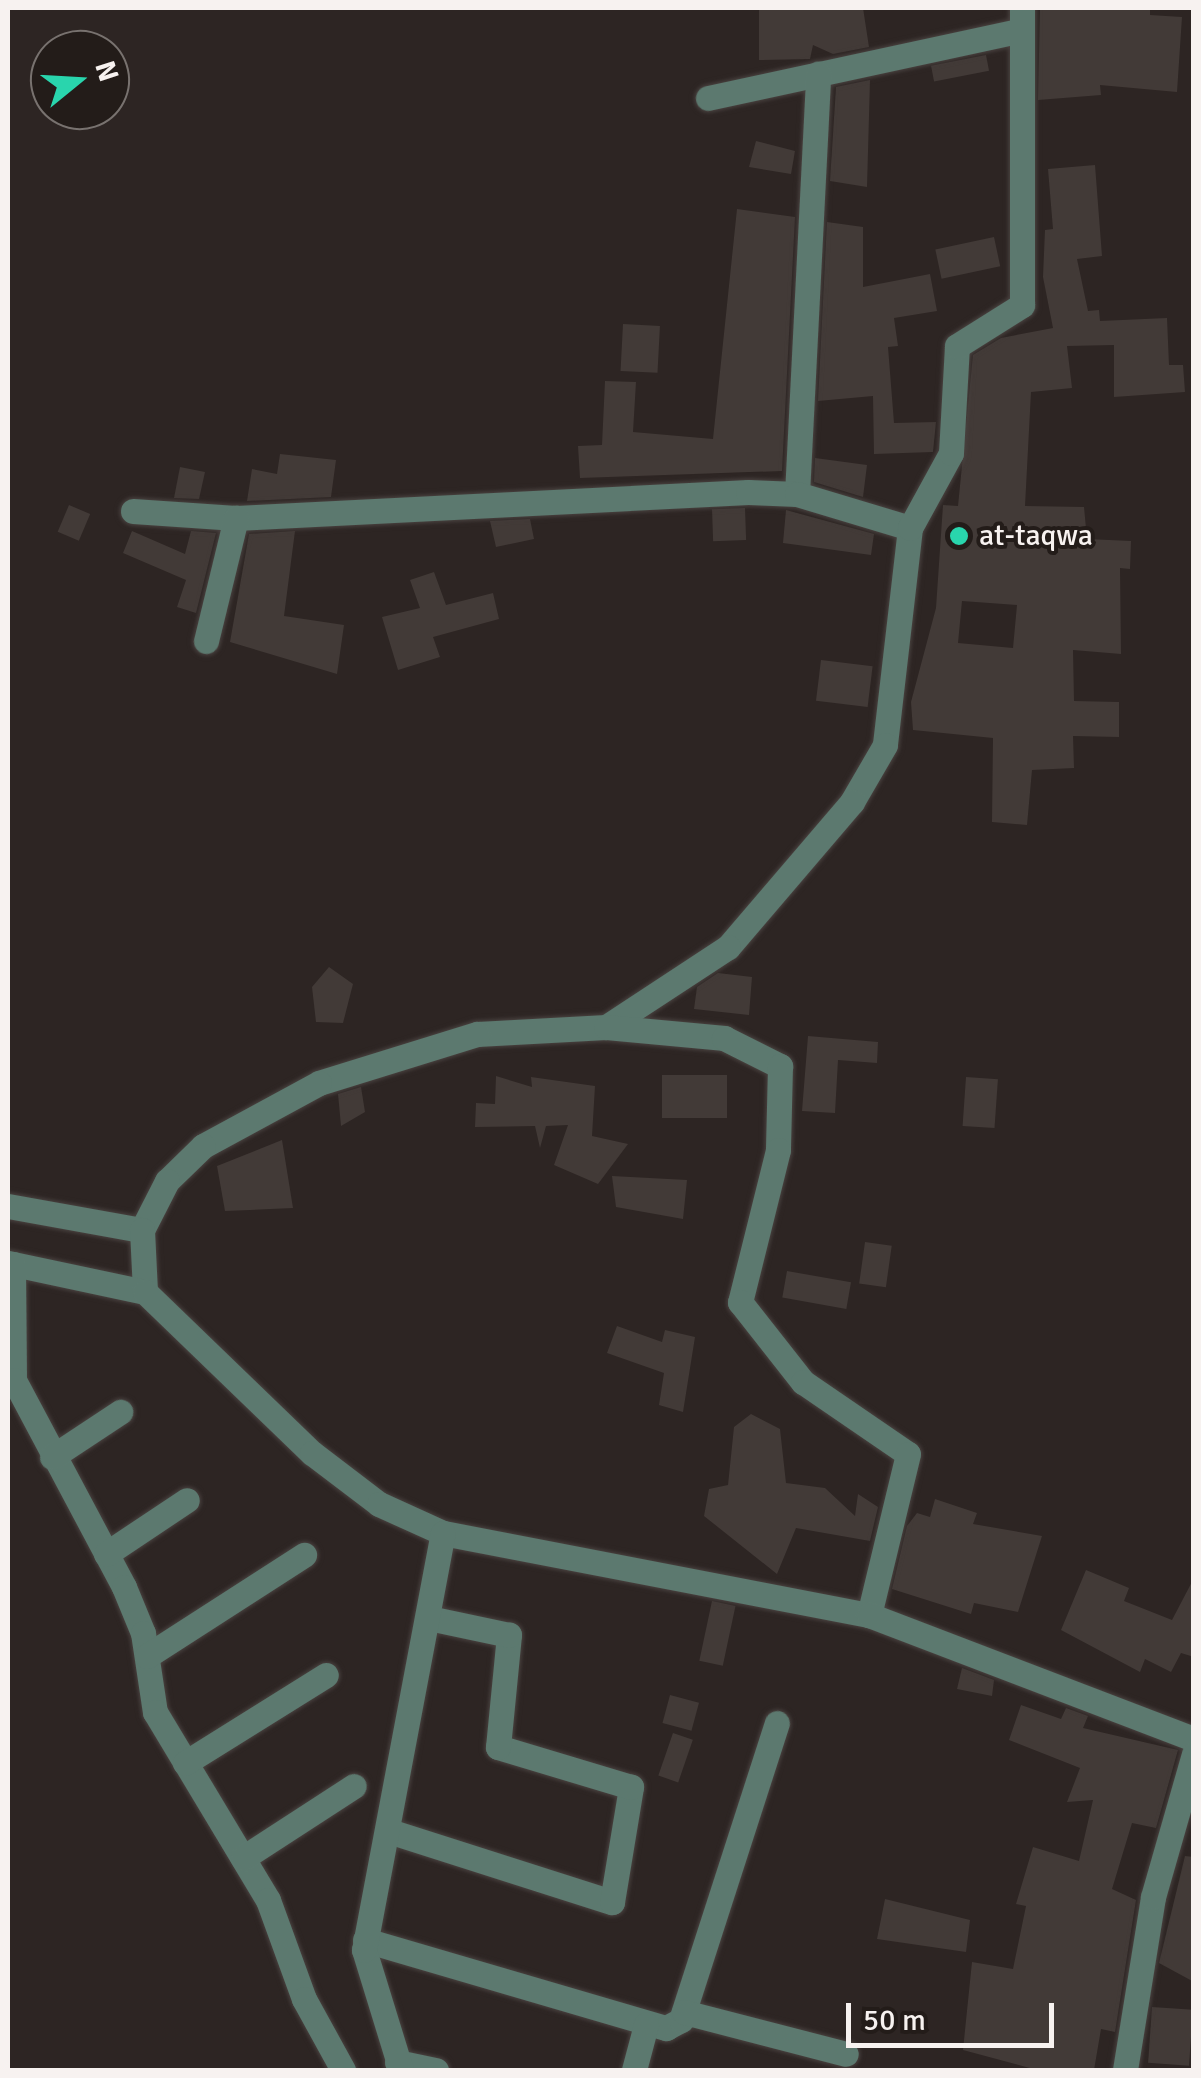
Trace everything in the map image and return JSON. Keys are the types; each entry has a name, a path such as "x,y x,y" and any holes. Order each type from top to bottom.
{"street":[{"path":"606,1027 728,947 870,774 885,744 910,528 951,453 957,346 1022,305 1020,19 818,74 708,98"},
{"path":"798,494 818,74"},
{"path":"134,511 236,518 798,494 910,528"},
{"path":"206,641 236,518"},
{"path":"144,1292 142,1230 167,1180 202,1146 320,1084 477,1034 606,1027 724,1038 780,1066 778,1150 740,1302 803,1382 908,1454 869,1615"},
{"path":"8,1206 142,1230"},
{"path":"343,2070 243,1858 155,1712 147,1656 106,1554 14,1380 10,1263 144,1292 312,1453 379,1504 443,1533 869,1615 1194,1739"},
{"path":"52,1457 120,1412"},
{"path":"106,1554 187,1500"},
{"path":"436,2070 399,2066 365,1977 365,1940 392,1832 443,1533"},
{"path":"147,1656 304,1555"},
{"path":"392,1832 612,1902 631,1787 498,1747 510,1635 429,1618"},
{"path":"186,1763 326,1675"},
{"path":"365,1940 666,2028 684,2012 776,1723"},
{"path":"1125,2070 1153,1898 1194,1754"},
{"path":"243,1858 354,1786"},
{"path":"684,2012 846,2054"},
{"path":"634,2070 646,2024"}],"building":[{"path":"759,8 863,8 869,47 833,54 813,45 810,59 759,60"},
{"path":"1040,8 1150,8 1150,15 1182,17 1177,92 1100,85 1101,95 1038,100"},
{"path":"986,55 989,71 934,81 931,66"},
{"path":"870,80 867,187 830,181 836,87"},
{"path":"756,141 795,151 791,174 749,167"},
{"path":"1095,165 1102,256 1077,259 1088,311 1099,310 1100,321 1167,318 1169,365 1183,365 1185,392 1114,397 1114,345 1067,346 1072,388 1031,392 1025,506 1084,507 1087,539 1131,541 1130,569 1120,568 1121,654 1073,650 1074,701 1119,702 1119,737 1073,736 1074,768 1032,770 1027,825 992,822 993,738 913,730 911,702 936,608 943,505 958,506 973,355 1001,338 1053,328 1043,277 1045,230 1053,229 1048,169","holes":["962,601 1017,605 1013,648 958,643"]},
{"path":"737,209 795,217 782,471 580,478 578,446 602,445 605,381 636,382 633,432 713,439"},
{"path":"827,222 863,227 863,287 930,274 937,311 894,318 898,346 888,347 894,423 936,422 933,452 874,454 873,396 818,401"},
{"path":"994,237 1000,266 942,279 935,249"},
{"path":"623,324 660,326 657,373 621,371"},
{"path":"280,454 336,460 331,497 247,501 252,469 277,474"},
{"path":"815,458 867,465 863,497 814,482"},
{"path":"180,467 205,472 199,499 174,498"},
{"path":"69,505 90,514 79,541 58,532"},
{"path":"745,508 746,540 713,541 712,509"},
{"path":"786,510 874,534 871,555 783,543"},
{"path":"530,519 534,539 496,547 490,521"},
{"path":"132,531 185,554 191,531 216,533 196,613 177,607 186,580 123,553"},
{"path":"295,531 284,616 344,625 337,674 230,642 249,534"},
{"path":"434,572 446,605 493,593 499,619 433,637 440,657 398,670 382,617 420,608 410,580"},
{"path":"821,660 873,666 868,707 816,701"},
{"path":"329,967 353,984 343,1023 316,1022 312,987"},
{"path":"718,973 752,977 749,1015 694,1009 697,987"},
{"path":"808,1036 878,1042 877,1063 838,1060 835,1113 802,1111"},
{"path":"662,1075 727,1075 727,1118 662,1118"},
{"path":"496,1076 532,1087 531,1077 595,1086 592,1136 628,1144 598,1184 554,1165 568,1125 546,1126 540,1148 535,1126 475,1127 476,1103 495,1104"},
{"path":"966,1077 998,1079 995,1128 963,1126"},
{"path":"361,1087 365,1112 341,1126 338,1094"},
{"path":"282,1140 293,1208 225,1211 217,1166"},
{"path":"612,1176 687,1180 683,1219 616,1207"},
{"path":"865,1242 892,1246 886,1287 859,1284"},
{"path":"787,1271 851,1282 846,1309 782,1298"},
{"path":"617,1326 662,1342 665,1330 695,1337 683,1412 659,1405 664,1373 607,1353"},
{"path":"751,1414 780,1429 786,1483 825,1488 855,1516 858,1494 878,1507 870,1541 796,1528 777,1574 704,1516 709,1489 728,1485 734,1427"},
{"path":"935,1499 977,1513 973,1524 1042,1536 1018,1612 974,1603 971,1614 892,1589 907,1526 917,1513 930,1517"},
{"path":"1086,1570 1129,1588 1124,1601 1172,1620 1194,1578 1194,1657 1181,1653 1171,1672 1145,1659 1140,1672 1061,1630"},
{"path":"712,1601 735,1606 723,1666 699,1661"},
{"path":"962,1668 994,1680 992,1696 957,1689"},
{"path":"670,1695 699,1703 691,1731 662,1723"},
{"path":"1021,1705 1061,1719 1066,1708 1088,1716 1083,1728 1178,1750 1156,1828 1132,1823 1112,1889 1136,1900 1115,2032 1101,2029 1094,2070 1037,2070 963,2050 972,1962 1013,1969 1026,1906 1016,1904 1033,1847 1079,1861 1093,1800 1067,1802 1080,1768 1009,1740"},
{"path":"673,1733 693,1740 678,1782 658,1776"},
{"path":"1185,1856 1194,1857 1194,1982 1159,1963"},
{"path":"885,1899 970,1920 966,1952 877,1939"},
{"path":"1152,2007 1193,2010 1189,2066 1148,2063"}],"place":[{"name":"at-taqwa","path":"959,536"}]}
